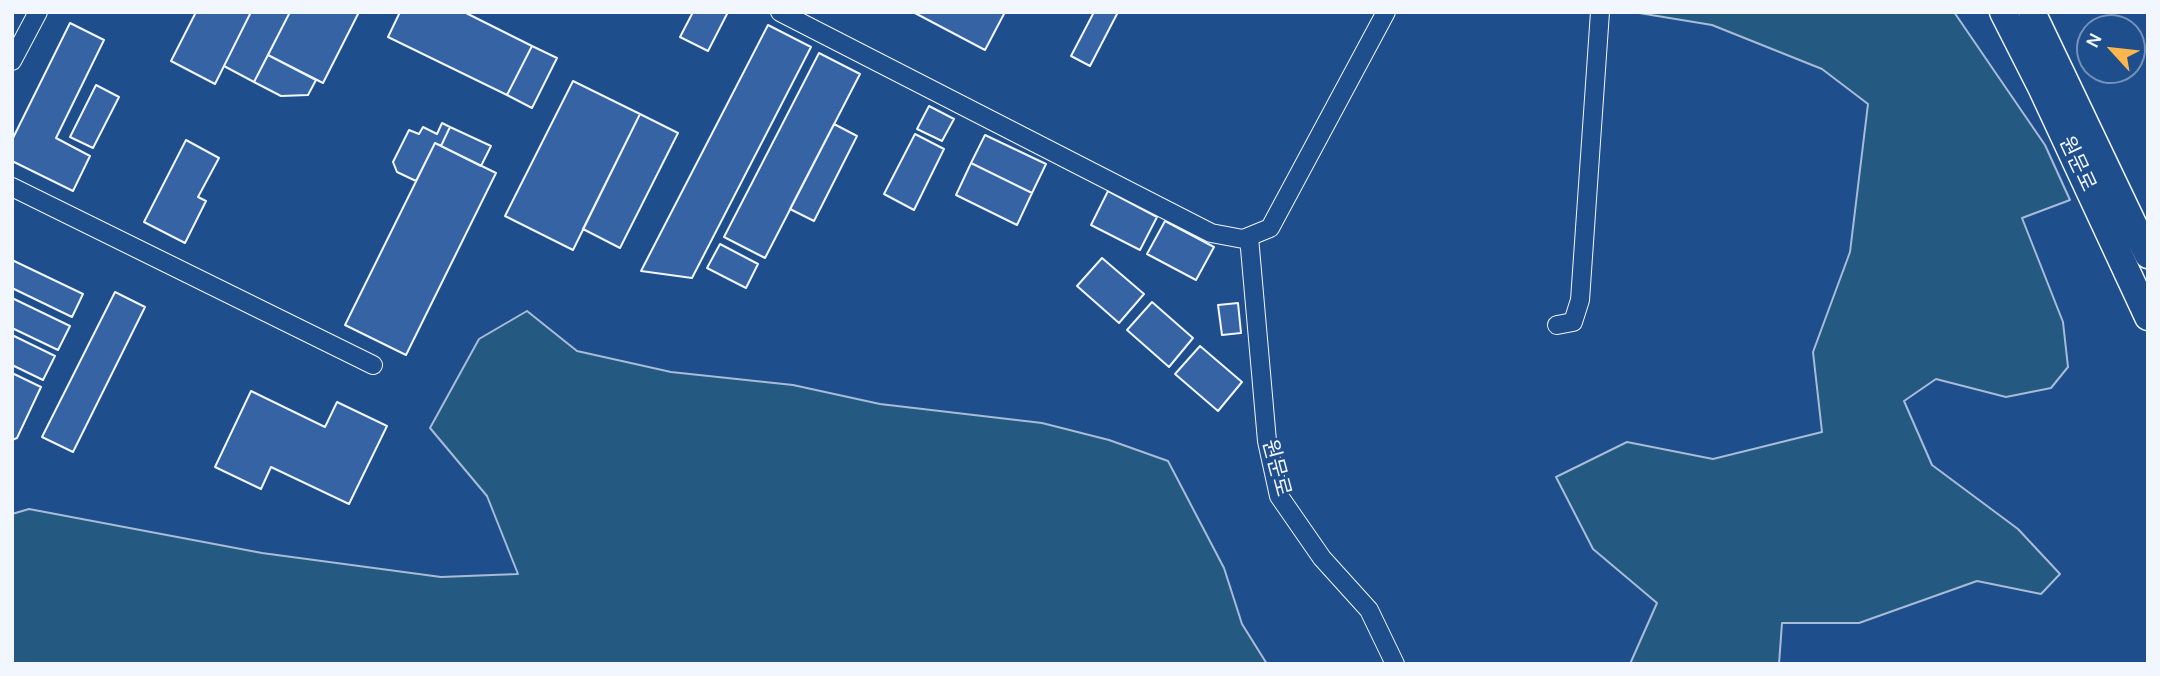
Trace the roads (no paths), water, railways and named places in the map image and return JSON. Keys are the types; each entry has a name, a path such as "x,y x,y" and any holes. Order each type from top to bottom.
{"highway":[{"name":"원문로","path":"2003,12 2041,87 2148,317"},
{"name":"원문로","path":"2032,12 2148,255"}],"street":[{"path":"12,61 38,12"},
{"path":"779,12 1211,233 1243,239 1270,228 1386,12"},
{"path":"1557,324 1573,322 1580,300 1600,12"},
{"path":"12,187 373,365"},
{"name":"원문로","path":"1250,237 1266,440 1279,496 1322,558 1369,610 1395,664"}]}
